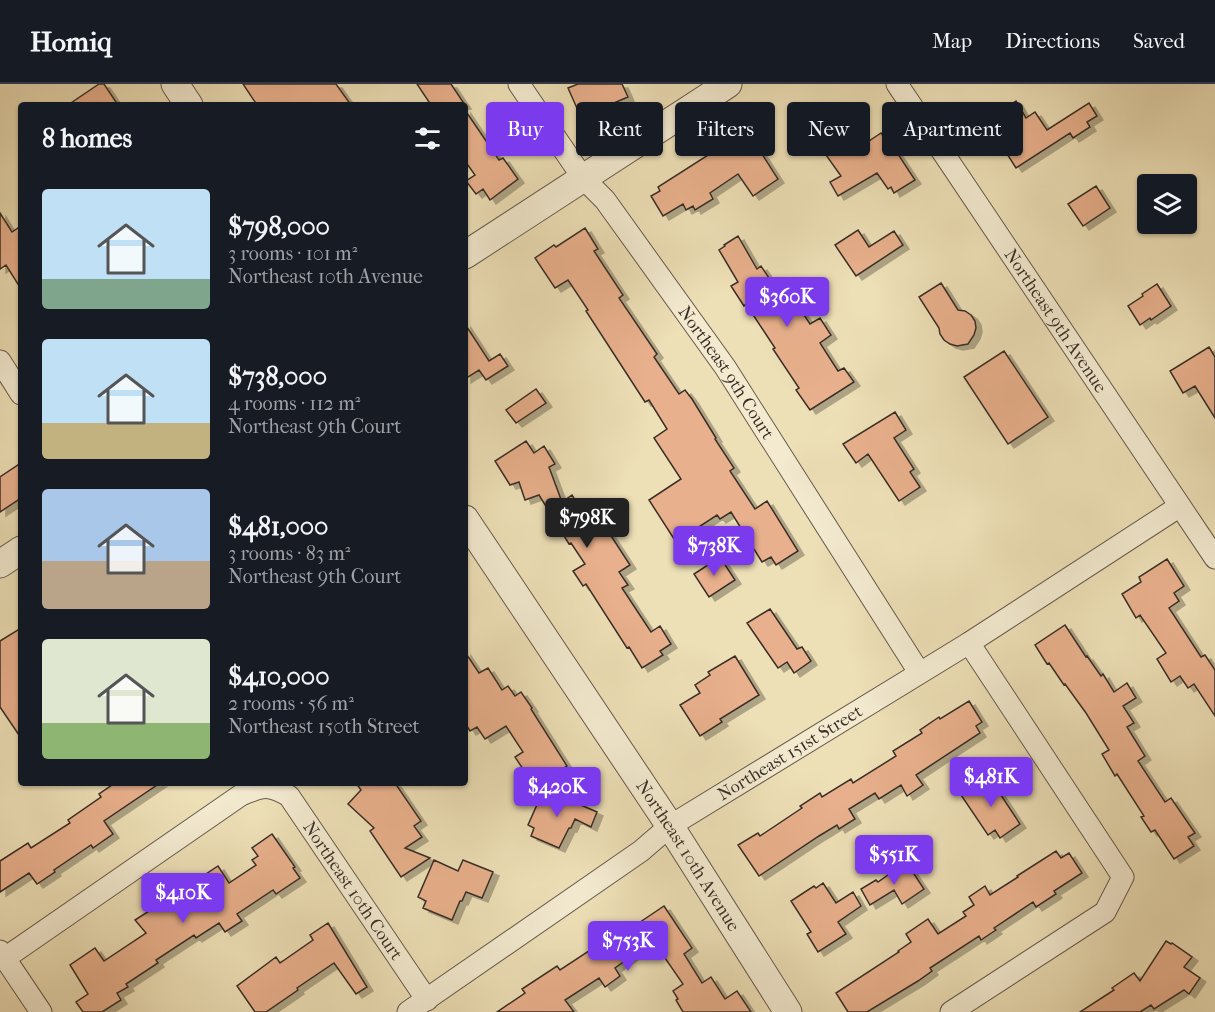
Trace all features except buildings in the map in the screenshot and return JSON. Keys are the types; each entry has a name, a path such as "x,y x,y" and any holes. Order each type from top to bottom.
{"street":[{"path":"175,84 187,102"},
{"name":"Northeast 9th Court","path":"519,84 583,178 605,200 725,367 919,672"},
{"path":"468,253 728,84"},
{"name":"Northeast 9th Avenue","path":"897,84 1215,558"},
{"path":"0,361 18,389"},
{"name":"Northeast 151st Street","path":"408,1012 641,851 670,826 969,643 1180,506"},
{"name":"Northeast 10th Avenue","path":"468,523 670,826 788,1012"},
{"path":"0,564 18,552"},
{"path":"951,1012 1105,912 1123,877 969,643"},
{"name":"Northeast 10th Court","path":"2,954 241,795 255,789 273,787 289,796 427,1000"},
{"path":"2,954 41,1012"}]}
